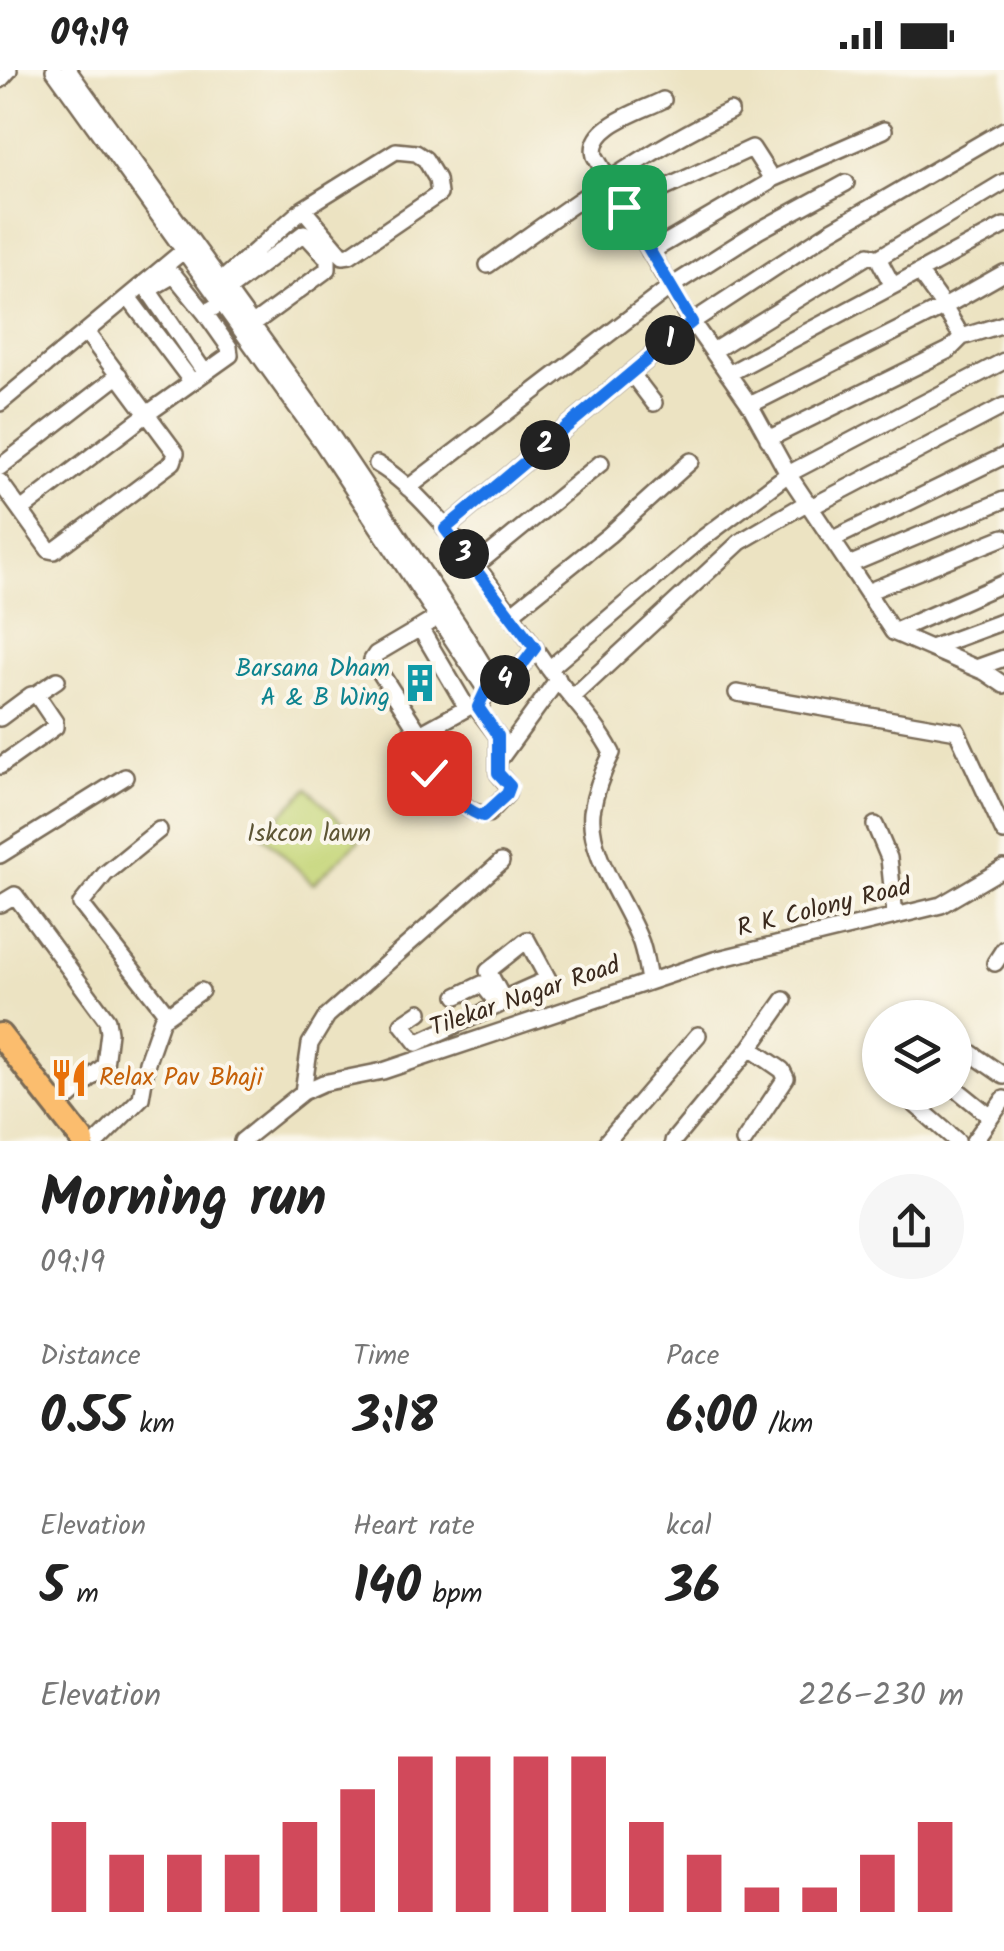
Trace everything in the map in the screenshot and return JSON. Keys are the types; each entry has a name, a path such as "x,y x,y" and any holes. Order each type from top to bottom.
{"highway":[{"path":"0,1034 83,1141"}],"street":[{"path":"0,80 8,70"},
{"path":"54,70 120,150"},
{"path":"68,70 444,613"},
{"path":"664,100 608,128 596,138 593,148 670,287 750,405 788,474 893,632 976,668 1004,686"},
{"path":"488,265 608,178 674,138 730,111"},
{"path":"650,252 772,179 884,130"},
{"path":"445,529 692,322 832,230 1004,130"},
{"path":"624,207 752,148 772,179"},
{"path":"206,314 303,209 396,150 425,158 439,194 343,256 303,209"},
{"path":"878,258 1004,182"},
{"path":"408,488 670,287 758,231 846,183"},
{"path":"728,374 1004,226"},
{"path":"224,291 304,233 328,259 328,270 253,324"},
{"path":"0,403 190,246"},
{"path":"712,352 870,255 878,258 892,286"},
{"path":"919,272 962,338"},
{"path":"750,405 1004,273"},
{"path":"21,510 198,378 231,352 174,275 148,290 198,378"},
{"path":"224,291 253,324 490,687"},
{"path":"128,298 198,378"},
{"path":"768,439 948,350 962,338 1004,324"},
{"path":"0,482 49,550 59,548 176,459 176,453 86,332"},
{"path":"502,756 553,674 700,541 788,474 1004,361"},
{"path":"631,373 654,403"},
{"path":"0,467 119,375"},
{"path":"572,697 740,542 1004,406"},
{"path":"833,539 1004,456"},
{"path":"511,614 691,462"},
{"name":"Tilekar Nagar Road","path":"242,1141 302,1092 323,1083 383,1071 649,981 642,946 602,860 593,831 592,812 612,753 604,737 445,529 408,488 377,464"},
{"path":"474,566 601,464"},
{"path":"849,565 1004,500"},
{"path":"867,592 1004,536"},
{"path":"893,632 1004,583"},
{"path":"420,628 467,708 420,734 372,660 376,654 444,613"},
{"path":"930,648 1004,622"},
{"path":"415,727 407,739 429,773 445,783 465,808 488,814 510,786 498,773 498,736 480,712 490,687 520,668 535,648"},
{"path":"976,668 1004,658"},
{"path":"0,718 31,694 58,680"},
{"path":"737,693 957,730 1004,832"},
{"path":"0,766 54,726 36,694"},
{"path":"0,855 126,777"},
{"path":"875,825 888,858 895,916"},
{"path":"159,830 105,874 81,904 167,1014"},
{"path":"302,1092 310,1044 327,1016 501,862"},
{"name":"R K Colony Road","path":"649,981 746,952 941,905 1004,868"},
{"path":"0,904 14,895 107,1020 110,1032 105,1065 57,1108"},
{"path":"420,1012 402,1024 417,1043 499,1005 482,984 458,996"},
{"path":"98,1141 140,1098 157,1028 167,1014 201,991"},
{"path":"513,994 524,1025"},
{"path":"673,1141 784,1000"},
{"path":"455,1025 464,1044"},
{"path":"607,1141 698,1035"},
{"path":"744,1141 786,1078 782,1070 750,1048"},
{"path":"972,1054 1004,1076"},
{"path":"974,1141 1004,1099"},
{"path":"972,1102 991,1118"},
{"path":"921,1110 957,1141"}],"green space":[{"name":"Iskcon lawn","path":"308,788 359,841 313,884 262,834"}],"place":[{"name":"Barsana Dham A & B Wing","path":"420,683"},
{"name":"Relax Pav Bhaji","path":"69,1078"}],"route":[{"path":"429,773 445,783 465,808 483,816 507,794 510,786 498,773 496,764 498,736 478,707 486,690 495,690 494,684 526,663 535,648 445,529 692,322 624,207"}]}
